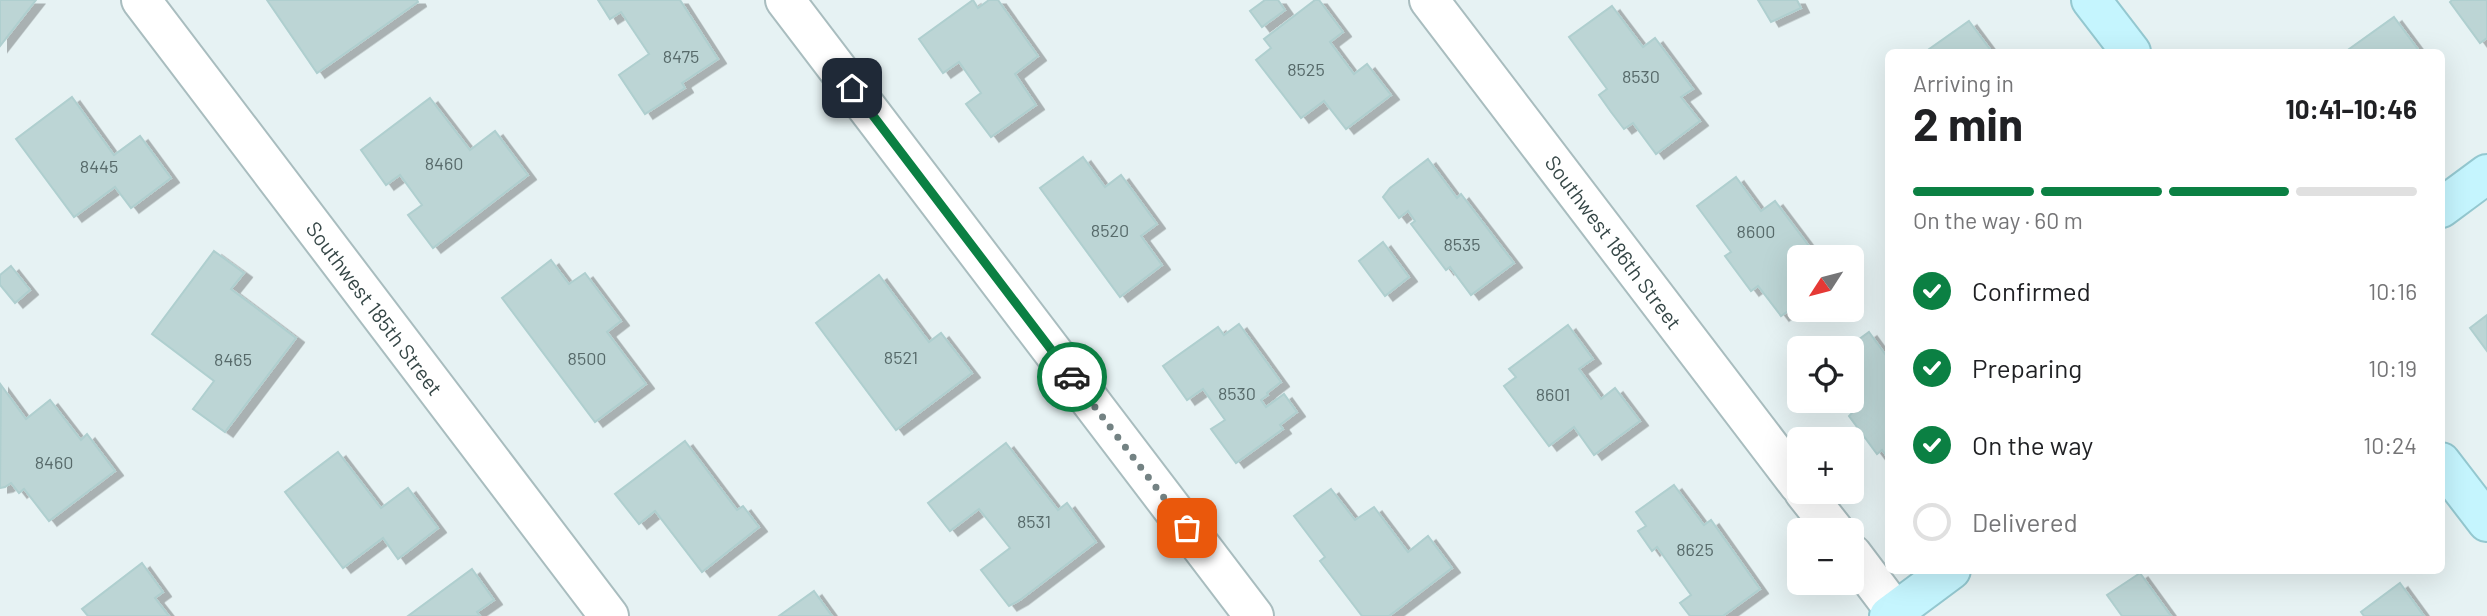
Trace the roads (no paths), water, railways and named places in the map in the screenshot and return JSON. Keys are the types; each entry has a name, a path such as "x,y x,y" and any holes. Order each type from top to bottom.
{"street":[{"name":"Southwest 185th Street","path":"141,0 608,616"},
{"path":"785,0 1254,616"},
{"name":"Southwest 186th Street","path":"1429,0 1787,469"},
{"path":"2091,0 2129,49"},
{"path":"2445,205 2487,174"},
{"path":"2445,467 2487,522"},
{"path":"1813,504 1825,518"},
{"path":"1864,572 1892,614 1946,574"}]}
